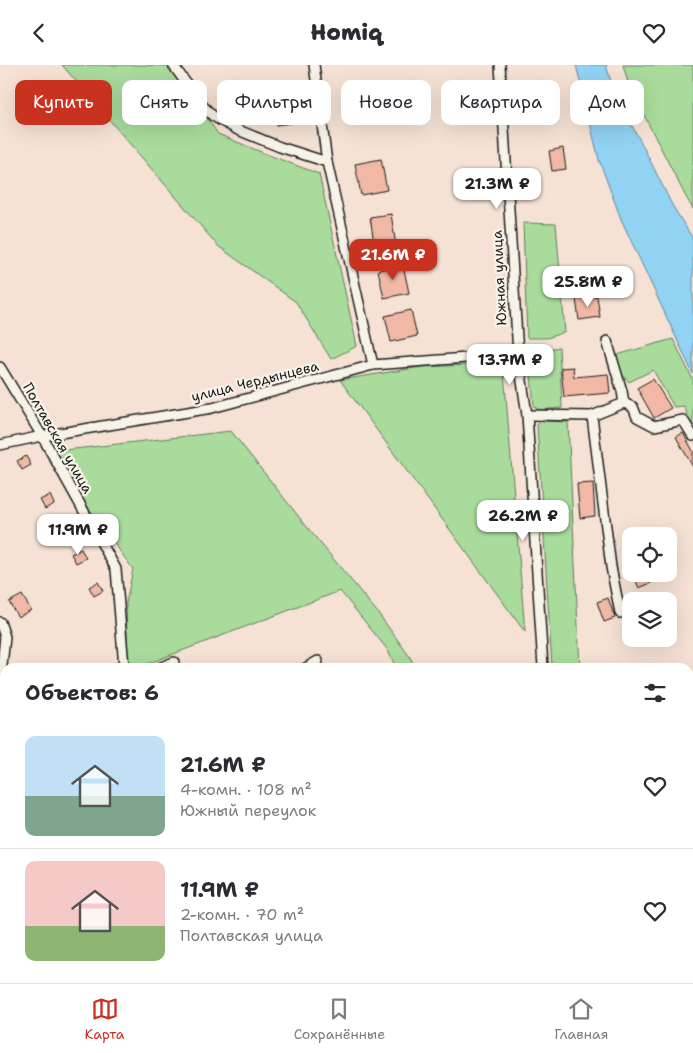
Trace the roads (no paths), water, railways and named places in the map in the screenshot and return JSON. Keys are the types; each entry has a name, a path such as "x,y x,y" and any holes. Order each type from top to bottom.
{"street":[{"path":"173,65 202,105 213,116 238,130 280,147 327,162"},
{"path":"314,65 327,162 373,365"},
{"name":"Южная улица","path":"500,65 518,354 527,415 543,663"},
{"path":"607,341 624,403"},
{"name":"улица Чердынцева","path":"0,445 42,436 212,408 373,365 518,354"},
{"name":"Полтавская улица","path":"0,367 42,436 116,569 124,663"},
{"path":"527,415 592,416 624,403 633,407 637,417 654,426 683,420 693,436"},
{"path":"592,416 611,567 620,613"},
{"path":"0,623 5,637 2,663"},
{"path":"314,663 318,661"}],"water":[{"path":"576,65 606,65 611,80 580,80"},
{"path":"591,125 631,125 672,205 693,239 693,374 621,219 599,160"}]}
